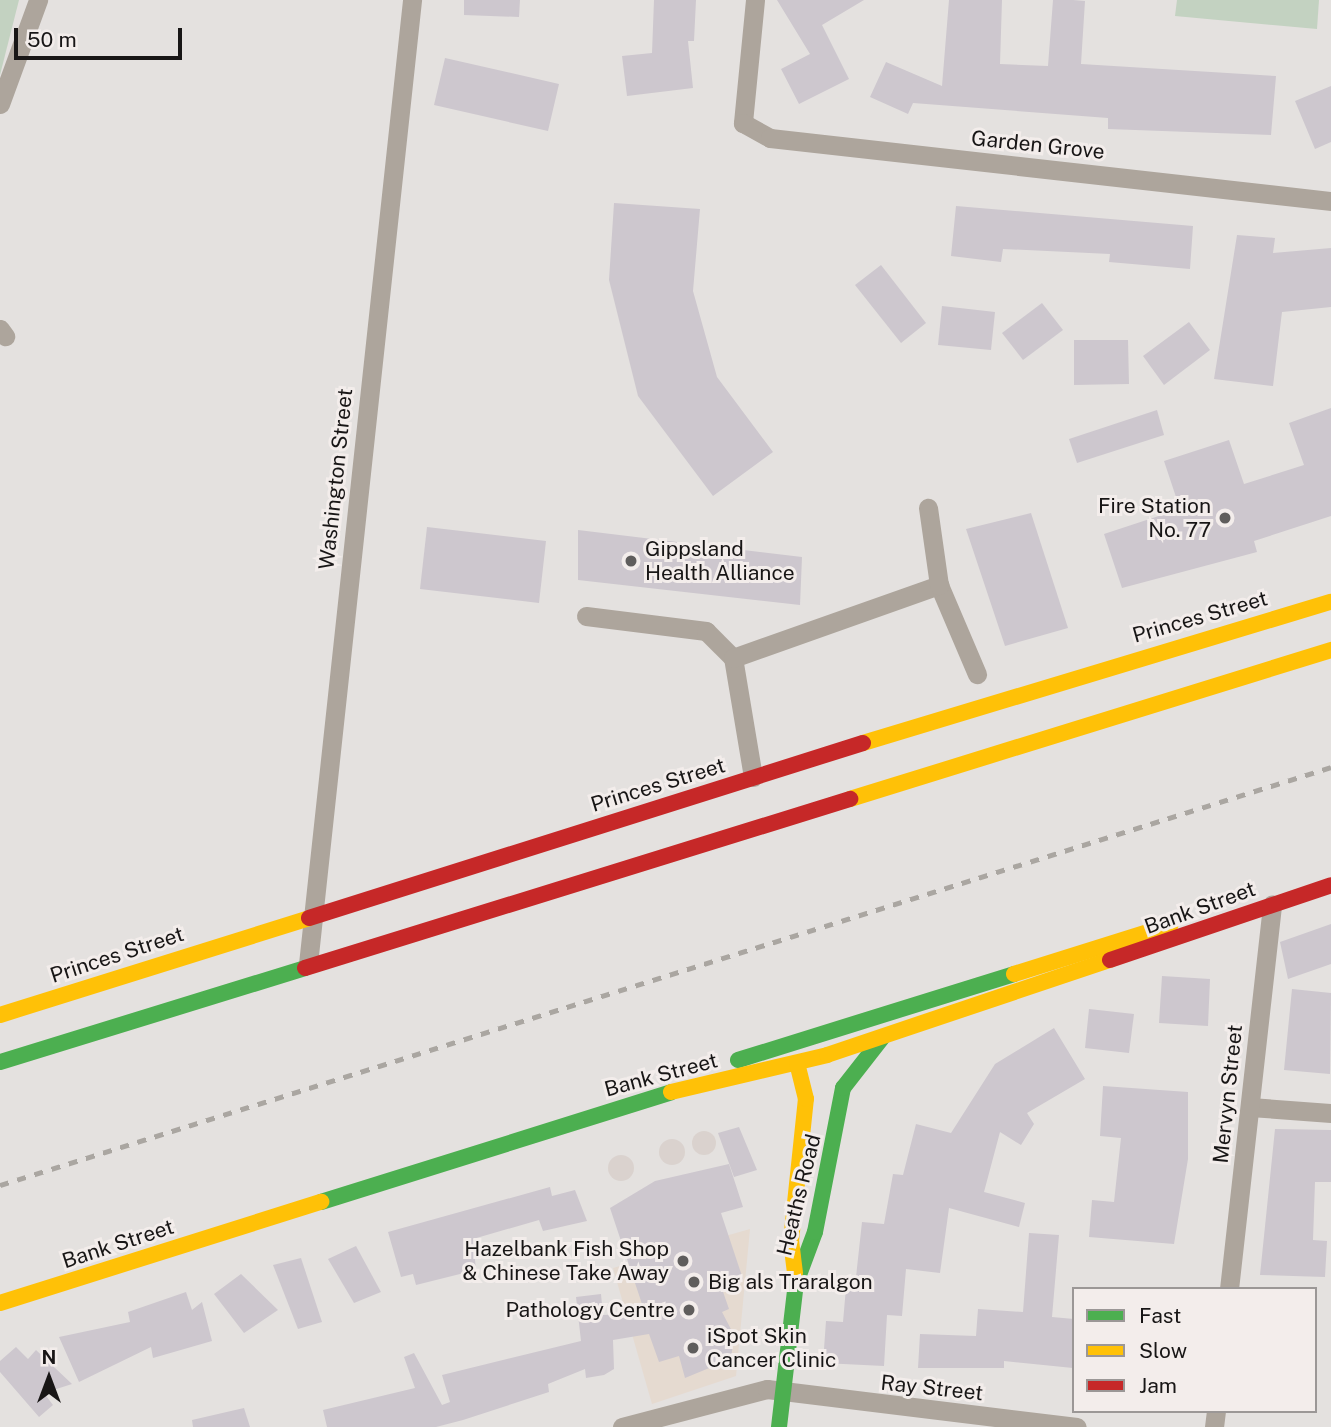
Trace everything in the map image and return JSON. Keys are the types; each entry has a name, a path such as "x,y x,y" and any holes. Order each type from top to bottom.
{"main road":[{"name":"Princes Street","path":"0,1015 753,777 1331,602"},
{"path":"0,1062 308,964 1331,650"},
{"name":"Bank Street","path":"0,1303 665,1093 827,1055 1331,885"},
{"path":"665,1093 703,1071 1046,959 1272,904"},
{"name":"Heaths Road","path":"796,1283 815,1232 844,1088 885,1036"},
{"path":"806,1038 827,1055 844,1088"},
{"path":"797,1063 806,1038"},
{"name":"Heaths Road","path":"796,1283 791,1241 806,1099 797,1063"},
{"path":"779,1427 796,1283"}],"street":[{"path":"0,104 38,0"},
{"name":"Washington Street","path":"308,964 311,916 412,0"},
{"name":"Garden Grove","path":"755,0 743,123 770,138 1331,201"},
{"path":"928,508 939,585 977,674"},
{"path":"733,657 939,585"},
{"path":"586,617 706,631 733,657 753,777"},
{"name":"Mervyn Street","path":"1229,1287 1272,904"},
{"path":"1250,1107 1331,1113"},
{"name":"Ray Street","path":"622,1427 734,1393 783,1394 1077,1427"}],"shaded area":[{"path":"704,1131 713,1134 716,1143 713,1152 704,1155 695,1152 692,1143 695,1134"},
{"path":"672,1139 681,1143 685,1152 681,1161 672,1165 663,1161 659,1152 663,1143"},
{"path":"621,1155 630,1159 634,1168 630,1177 621,1181 612,1177 608,1168 612,1159"},
{"path":"750,1229 736,1376 652,1404 613,1268"}],"green space":[{"path":"0,0 19,0 0,75"},
{"path":"1177,0 1319,0 1317,29 1175,16"}],"building":[{"path":"464,0 520,0 519,17 464,15"},
{"path":"654,0 696,0 694,41 688,41 693,88 627,96 622,56 652,53"},
{"path":"777,0 864,0 822,25 849,79 799,104 781,69 810,54"},
{"path":"949,0 1002,0 1000,64 1048,66 1053,0 1073,0 1085,1 1081,64 1276,76 1271,135 1108,129 1108,118 913,103 908,114 870,97 886,62 942,86"},
{"path":"445,58 559,84 548,131 434,105"},
{"path":"1331,86 1331,142 1315,149 1295,101"},
{"path":"614,203 700,209 693,291 717,377 773,452 713,496 638,396 609,280"},
{"path":"956,206 1193,226 1190,269 1109,262 1110,254 1003,249 1001,262 951,256"},
{"path":"1237,235 1275,238 1273,253 1331,248 1331,307 1282,312 1273,386 1214,379"},
{"path":"881,265 926,323 901,343 855,285"},
{"path":"1042,303 1063,330 1023,360 1002,333"},
{"path":"942,306 995,312 991,350 938,345"},
{"path":"1189,322 1210,350 1164,385 1143,356"},
{"path":"1074,340 1128,340 1129,384 1074,385"},
{"name":"Fire Station No. 77","path":"1331,408 1331,516 1254,541 1257,552 1122,588 1104,534 1180,509 1164,461 1229,440 1244,484 1304,465 1289,423"},
{"path":"1157,410 1164,435 1077,463 1069,439"},
{"path":"1031,513 1068,628 1005,646 966,529"},
{"path":"427,527 546,541 539,603 420,589"},
{"path":"578,530 802,557 800,605 578,580"},
{"path":"1331,924 1331,964 1288,979 1280,942"},
{"path":"1162,976 1210,979 1208,1026 1159,1023"},
{"path":"1292,989 1331,993 1330,1074 1284,1070"},
{"path":"1089,1009 1134,1014 1129,1053 1085,1048"},
{"path":"1054,1028 1085,1079 1027,1113 1034,1124 1021,1145 1000,1132 984,1192 1025,1203 1019,1227 949,1208 940,1273 906,1269 902,1316 887,1315 884,1366 823,1363 826,1321 843,1322 847,1276 856,1277 862,1222 884,1224 893,1174 903,1175 916,1124 951,1133 995,1064"},
{"path":"1103,1086 1188,1092 1188,1159 1174,1244 1089,1237 1092,1200 1114,1202 1121,1138 1100,1136"},
{"path":"739,1127 757,1170 734,1177 718,1133"},
{"path":"1275,1129 1331,1130 1331,1182 1315,1182 1313,1240 1327,1241 1325,1277 1260,1275"},
{"path":"729,1164 743,1207 721,1213 743,1279 721,1286 729,1309 722,1312 734,1335 731,1359 685,1378 679,1356 659,1362 649,1334 613,1340 614,1369 604,1375 586,1378 585,1369 548,1384 549,1392 463,1420 436,1427 327,1427 323,1410 415,1388 404,1357 414,1353 442,1405 450,1402 442,1375 581,1341 576,1297 601,1294 603,1315 645,1313 610,1208 655,1181"},
{"path":"550,1187 552,1196 575,1190 587,1221 543,1231 539,1220 473,1239 476,1270 416,1285 413,1274 401,1277 388,1232"},
{"path":"1029,1233 1059,1235 1052,1317 1072,1319 1072,1368 1004,1361 1004,1368 918,1368 920,1334 976,1336 978,1309 1023,1312"},
{"path":"356,1246 381,1292 354,1303 328,1259"},
{"path":"301,1258 322,1322 298,1329 273,1265"},
{"path":"241,1274 278,1310 244,1333 214,1294"},
{"path":"186,1292 192,1310 202,1302 212,1341 153,1358 151,1347 79,1382 59,1337 130,1322 128,1312"},
{"path":"16,1347 28,1359 36,1350 72,1384 44,1393 53,1405 39,1417 0,1372 0,1361"},
{"path":"244,1408 250,1427 193,1427 192,1420"}],"railway":[{"path":"0,1185 1331,767"}],"traffic: fast":[{"path":"0,1062 305,968"},
{"path":"738,1060 1014,974"},
{"path":"779,1427 796,1283 815,1232 843,1088 882,1038"},
{"path":"321,1202 671,1092"}],"traffic: slow":[{"path":"863,743 1331,602"},
{"path":"850,799 1331,650"},
{"path":"0,1015 309,918"},
{"path":"1014,974 1170,925"},
{"path":"671,1092 827,1055 1110,960"},
{"path":"795,1273 791,1241 806,1099 797,1063"},
{"path":"0,1303 321,1202"}],"traffic: jam":[{"path":"309,918 863,743"},
{"path":"305,968 850,799"},
{"path":"1110,960 1331,885"}],"place":[{"name":"Fire Station No. 77","path":"1225,518"},
{"name":"Gippsland Health Alliance","path":"631,561"},
{"name":"Hazelbank Fish Shop & Chinese Take Away","path":"683,1261"},
{"name":"Big als Traralgon","path":"694,1282"},
{"name":"Pathology Centre","path":"689,1310"},
{"name":"iSpot Skin Cancer Clinic","path":"693,1348"}]}
